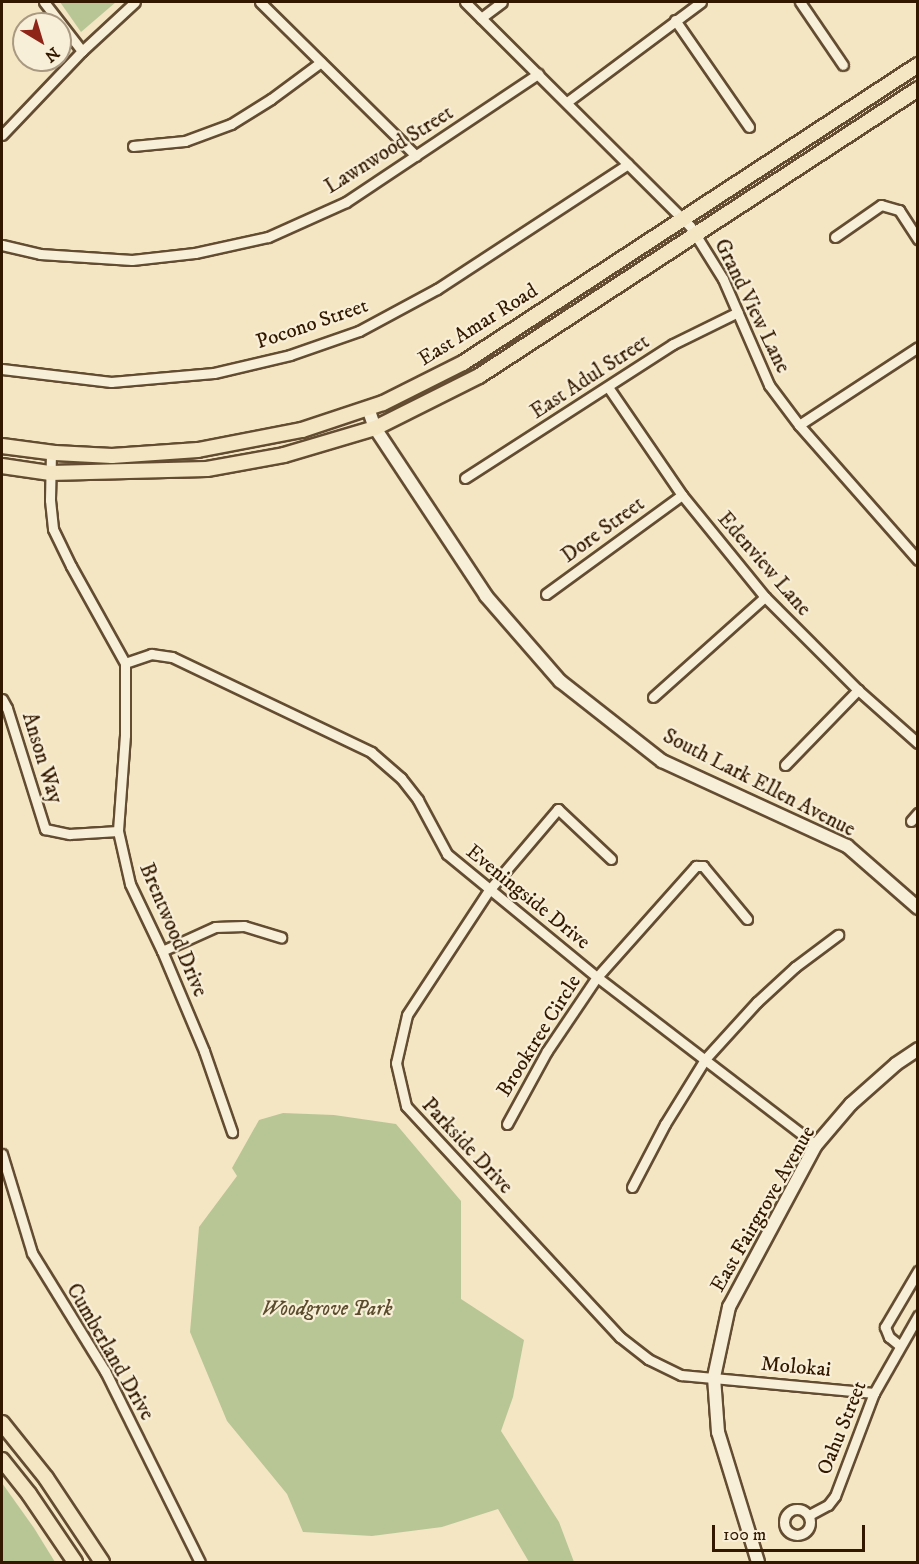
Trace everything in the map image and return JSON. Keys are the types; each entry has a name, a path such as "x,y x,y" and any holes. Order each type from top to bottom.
{"main road":[{"name":"East Amar Road","path":"2,446 112,456 204,450 282,435 368,408 400,395 463,363 918,64"},
{"name":"East Amar Road","path":"2,466 50,473 207,470 284,455 375,428 479,376 918,88"},
{"path":"2,1423 46,1478 102,1563"},
{"path":"2,1460 29,1494 75,1563"}],"street":[{"path":"44,2 82,51"},
{"path":"2,135 82,51 135,2"},
{"path":"260,2 416,156"},
{"name":"Grand View Lane","path":"465,2 683,218 696,234 723,279 769,385 799,425 918,560"},
{"path":"481,18 502,2"},
{"path":"567,102 701,2"},
{"path":"800,2 843,65"},
{"path":"675,20 749,127"},
{"path":"133,146 185,141 231,124 271,99 321,62"},
{"name":"Lawnwood Street","path":"2,245 40,254 132,260 195,253 268,237 346,202 538,74"},
{"name":"Pocono Street","path":"2,369 111,382 214,373 290,355 359,331 437,289 628,164"},
{"path":"835,237 882,205 899,210 918,239"},
{"name":"East Adul Street","path":"465,478 673,344 738,312"},
{"path":"799,425 916,351"},
{"name":"Edenview Lane","path":"608,387 682,495 765,597 858,690 918,742"},
{"name":"South Lark Ellen Avenue","path":"368,408 375,428 486,596 560,681 662,761 847,846 918,908"},
{"path":"51,452 50,473 54,529 71,566 125,663"},
{"name":"Dore Street","path":"546,594 682,495"},
{"path":"653,697 765,597"},
{"name":"Eveningside Drive","path":"125,663 151,654 172,657 371,752 401,778 418,801 447,854 597,977 706,1058 816,1145"},
{"name":"Brentwood Drive","path":"125,663 125,735 118,831 130,884 162,951 204,1051 232,1132"},
{"path":"785,765 858,690"},
{"name":"Anson Way","path":"2,699 7,708 45,829 69,834 118,831"},
{"name":"Parkside Drive","path":"611,860 558,809 489,890 407,1015 396,1063 406,1106 620,1337 648,1359 681,1375 714,1377"},
{"path":"911,821 918,813"},
{"name":"Brooktree Circle","path":"507,1124 547,1052 597,977 700,864 747,919"},
{"path":"162,951 215,927 244,926 281,937"},
{"path":"632,1187 665,1124 706,1058 757,1002 795,967 838,935"},
{"name":"East Fairgrove Avenue","path":"758,1563 718,1432 714,1377 729,1307 816,1145 851,1104 896,1064 918,1049"},
{"name":"Cumberland Drive","path":"2,1154 32,1253 105,1371 200,1563"},
{"path":"899,1345 889,1337 885,1327 918,1270"},
{"name":"Oahu Street","path":"809,1515 828,1504 835,1496 874,1393 899,1345 918,1316"},
{"name":"Molokai","path":"714,1377 874,1393"}],"green space":[{"path":"60,2 116,2 81,32 72,19 72,12 67,12"},
{"name":"Woodgrove Park","path":"283,1113 334,1115 396,1124 461,1201 461,1299 524,1340 513,1397 501,1431 559,1522 574,1562 529,1562 498,1509 442,1527 372,1536 303,1532 287,1494 227,1421 190,1332 199,1227 237,1176 232,1168 259,1120"},
{"path":"2,1483 34,1528 55,1562 2,1562"}]}
